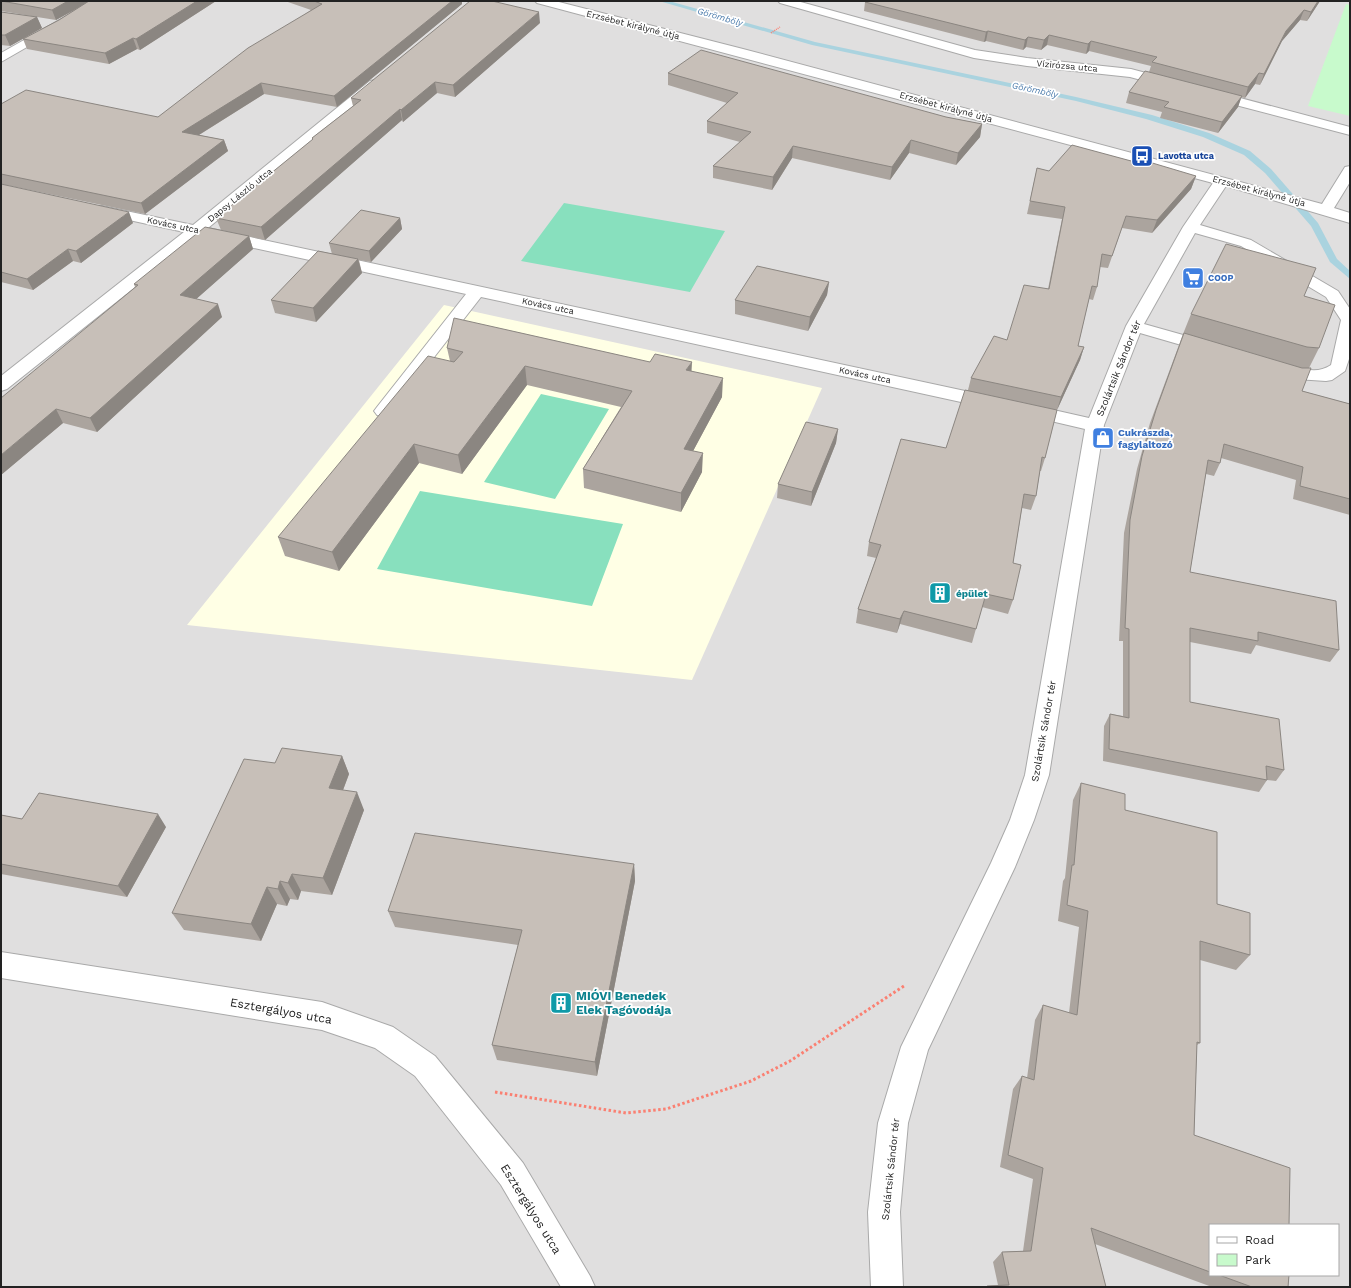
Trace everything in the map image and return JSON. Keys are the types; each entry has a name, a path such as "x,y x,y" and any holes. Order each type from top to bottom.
{"street":[{"path":"1,58 101,1"},
{"name":"Erzsébet királyné útja","path":"541,1 747,54 1222,181 1321,208 1350,218"},
{"name":"Vízirózsa utca","path":"784,1 816,5 974,54 1027,62 1131,73 1184,87"},
{"path":"36,22 58,26"},
{"name":"Dapsy László utca","path":"1,385 197,230 385,76"},
{"path":"1199,91 1350,131"},
{"path":"1321,208 1350,170"},
{"name":"Szolártsik Sándor tér","path":"887,1287 884,1212 893,1123 915,1047 1002,868 1022,820 1037,775 1095,425 1134,326 1191,227 1222,181"},
{"name":"Kovács utca","path":"84,207 197,230 1095,425"},
{"path":"1191,227 1246,243 1332,294 1348,320 1338,367 1326,376 1296,374 1266,366"},
{"path":"375,421 477,291"},
{"path":"1134,326 1222,352"},
{"name":"Esztergályos utca","path":"1,965 322,1016 383,1037 425,1066 512,1174 579,1287"}],"path":[{"path":"487,1091 626,1113 666,1109 751,1081 790,1061 910,982"}],"shaded area":[{"path":"1,1 1350,1 1350,1287 1,1287"},
{"path":"444,305 822,388 692,680 187,625"}],"green space":[{"path":"1346,4 1350,5 1350,116 1308,106"},
{"path":"564,203 725,231 690,292 521,261"},
{"path":"541,394 609,409 555,499 484,482"},
{"path":"420,491 623,524 592,606 377,569"}],"building":[{"path":"1,1 68,1 52,10"},
{"path":"89,1 197,1 136,39 133,38 105,53 23,39 59,20"},
{"path":"314,1 452,1 334,96 261,83 182,132 224,140 141,203 1,174 1,104 26,90 158,117 248,48 322,4"},
{"path":"470,1 492,1 539,12 453,85 435,82 401,110 400,109 261,227 216,218 313,139 312,138 361,100 351,98"},
{"path":"865,1 1318,1 1311,12 1304,10 1286,31 1264,74 1259,73 1248,87 1152,62 1157,57 1091,41 1088,44 1049,35 1044,40 1028,37 1025,40 988,31 986,32"},
{"path":"1,12 37,17 5,35 1,35"},
{"path":"701,50 946,117 982,124 958,153 911,140 892,167 793,146 773,177 713,166 751,132 707,121 738,93 668,73"},
{"path":"1145,71 1242,96 1222,122 1164,107 1169,102 1129,92"},
{"path":"1072,145 1146,165 1149,162 1196,176 1157,220 1126,216 1112,256 1102,254 1097,287 1092,286 1078,346 1084,347 1061,397 971,378 994,336 1007,340 1024,285 1049,289 1065,207 1030,201 1037,168 1049,171"},
{"path":"1,184 129,212 76,251 68,249 27,279 1,272"},
{"path":"361,210 400,218 369,251 329,243"},
{"path":"205,227 249,236 180,295 218,304 90,418 56,409 1,455 1,398 138,285 134,284"},
{"path":"1226,244 1316,268 1304,296 1335,305 1319,348 1307,347 1191,314"},
{"path":"318,251 358,259 313,308 271,300"},
{"path":"757,266 829,282 810,317 735,300"},
{"path":"454,318 650,362 655,354 692,362 686,370 723,378 684,449 703,453 681,493 583,469 632,391 525,366 458,455 414,444 332,552 278,537 428,356 454,362 463,352 447,348"},
{"path":"1184,333 1302,368 1311,368 1302,391 1350,404 1350,499 1300,486 1303,467 1224,444 1220,463 1208,460 1190,572 1336,601 1339,650 1258,632 1258,641 1190,628 1190,702 1279,719 1284,770 1266,766 1267,780 1109,749 1110,714 1129,718 1129,629 1125,628 1130,520 1142,456 1156,410"},
{"path":"965,390 1057,410 1045,458 1042,457 1036,496 1024,494 1013,563 1021,565 1013,600 986,594 976,629 904,611 900,619 858,609 881,545 869,542 901,439 946,448"},
{"path":"806,422 838,429 812,492 778,484"},
{"path":"282,748 342,756 329,788 357,792 323,878 292,874 288,883 280,881 278,889 267,887 251,924 172,913 244,759 275,763"},
{"path":"1081,783 1125,794 1125,810 1217,832 1217,904 1250,913 1250,955 1200,941 1200,1043 1197,1042 1194,1135 1290,1168 1289,1224 1209,1224 1209,1272 1091,1228 1106,1287 987,1287 1009,1285 1002,1252 1031,1251 1043,1168 1008,1155 1022,1076 1034,1080 1043,1005 1077,1015 1088,911 1067,905 1072,865 1074,865"},
{"path":"39,793 158,814 118,886 1,864 1,815 22,819"},
{"name":"MIÓVI Benedek Elek Tagóvodája","path":"415,833 634,864 595,1062 492,1045 522,930 388,911"},
{"path":"1222,1276 1289,1276 1288,1287 1252,1287"}],"waterway":[{"name":"Görömböly","path":"662,1 814,44 1076,99 1149,117 1206,135 1247,153 1268,171 1315,225 1333,260 1350,276"}],"place":[{"name":"Lavotta utca","path":"1142,156"},
{"name":"COOP","path":"1193,278"},
{"name":"Cukrászda, fagylaltozó","path":"1103,438"},
{"name":"épület","path":"940,593"},
{"name":"MIÓVI Benedek Elek Tagóvodája","path":"561,1003"}]}
